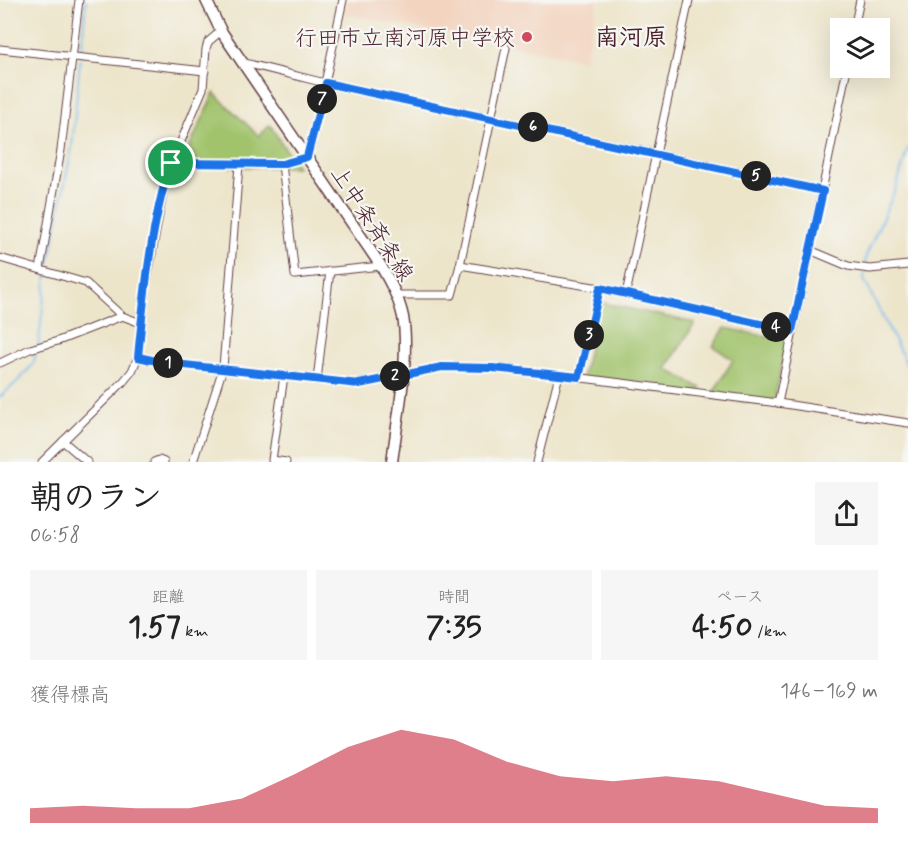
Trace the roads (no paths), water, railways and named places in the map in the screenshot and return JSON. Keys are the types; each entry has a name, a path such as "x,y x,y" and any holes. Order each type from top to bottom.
{"main road":[{"name":"上中条斉条線","path":"206,0 221,31 241,62 381,266 397,295 403,316 405,341 392,462"}],"street":[{"path":"40,269 61,150 79,0"},
{"path":"171,163 282,164 307,157 326,83 343,0"},
{"path":"626,294 689,0"},
{"path":"856,18 860,0"},
{"path":"42,462 123,382 132,371 138,357 141,322 157,219 171,163 203,89 208,42 221,31"},
{"path":"397,295 452,295 506,48"},
{"path":"0,49 205,71"},
{"path":"241,62 326,83 823,191"},
{"path":"778,403 845,78"},
{"path":"282,164 295,275 381,266"},
{"path":"193,462 223,368 239,165"},
{"path":"810,250 848,266 870,269 908,265"},
{"path":"0,258 86,283 122,316 141,322"},
{"path":"460,265 600,288 792,331"},
{"path":"317,380 330,272"},
{"path":"579,377 600,288"},
{"path":"0,363 30,349 58,341 122,316"},
{"path":"138,357 166,363 359,384 442,367 492,368 778,403 908,423"},
{"path":"537,462 559,375"},
{"path":"284,376 272,461 286,462"},
{"path":"63,441 87,462"},
{"path":"154,462 159,460 164,462"}],"waterway":[{"path":"81,55 86,0"},
{"path":"0,397 33,364 38,347 47,274 72,147 80,60"},
{"path":"865,266 866,256 896,188 908,148"},
{"path":"865,271 864,280 908,367"}],"place":[{"name":"行田市立南河原中学校","path":"527,37"}],"district":[{"name":"南河原","path":"631,37"}]}
